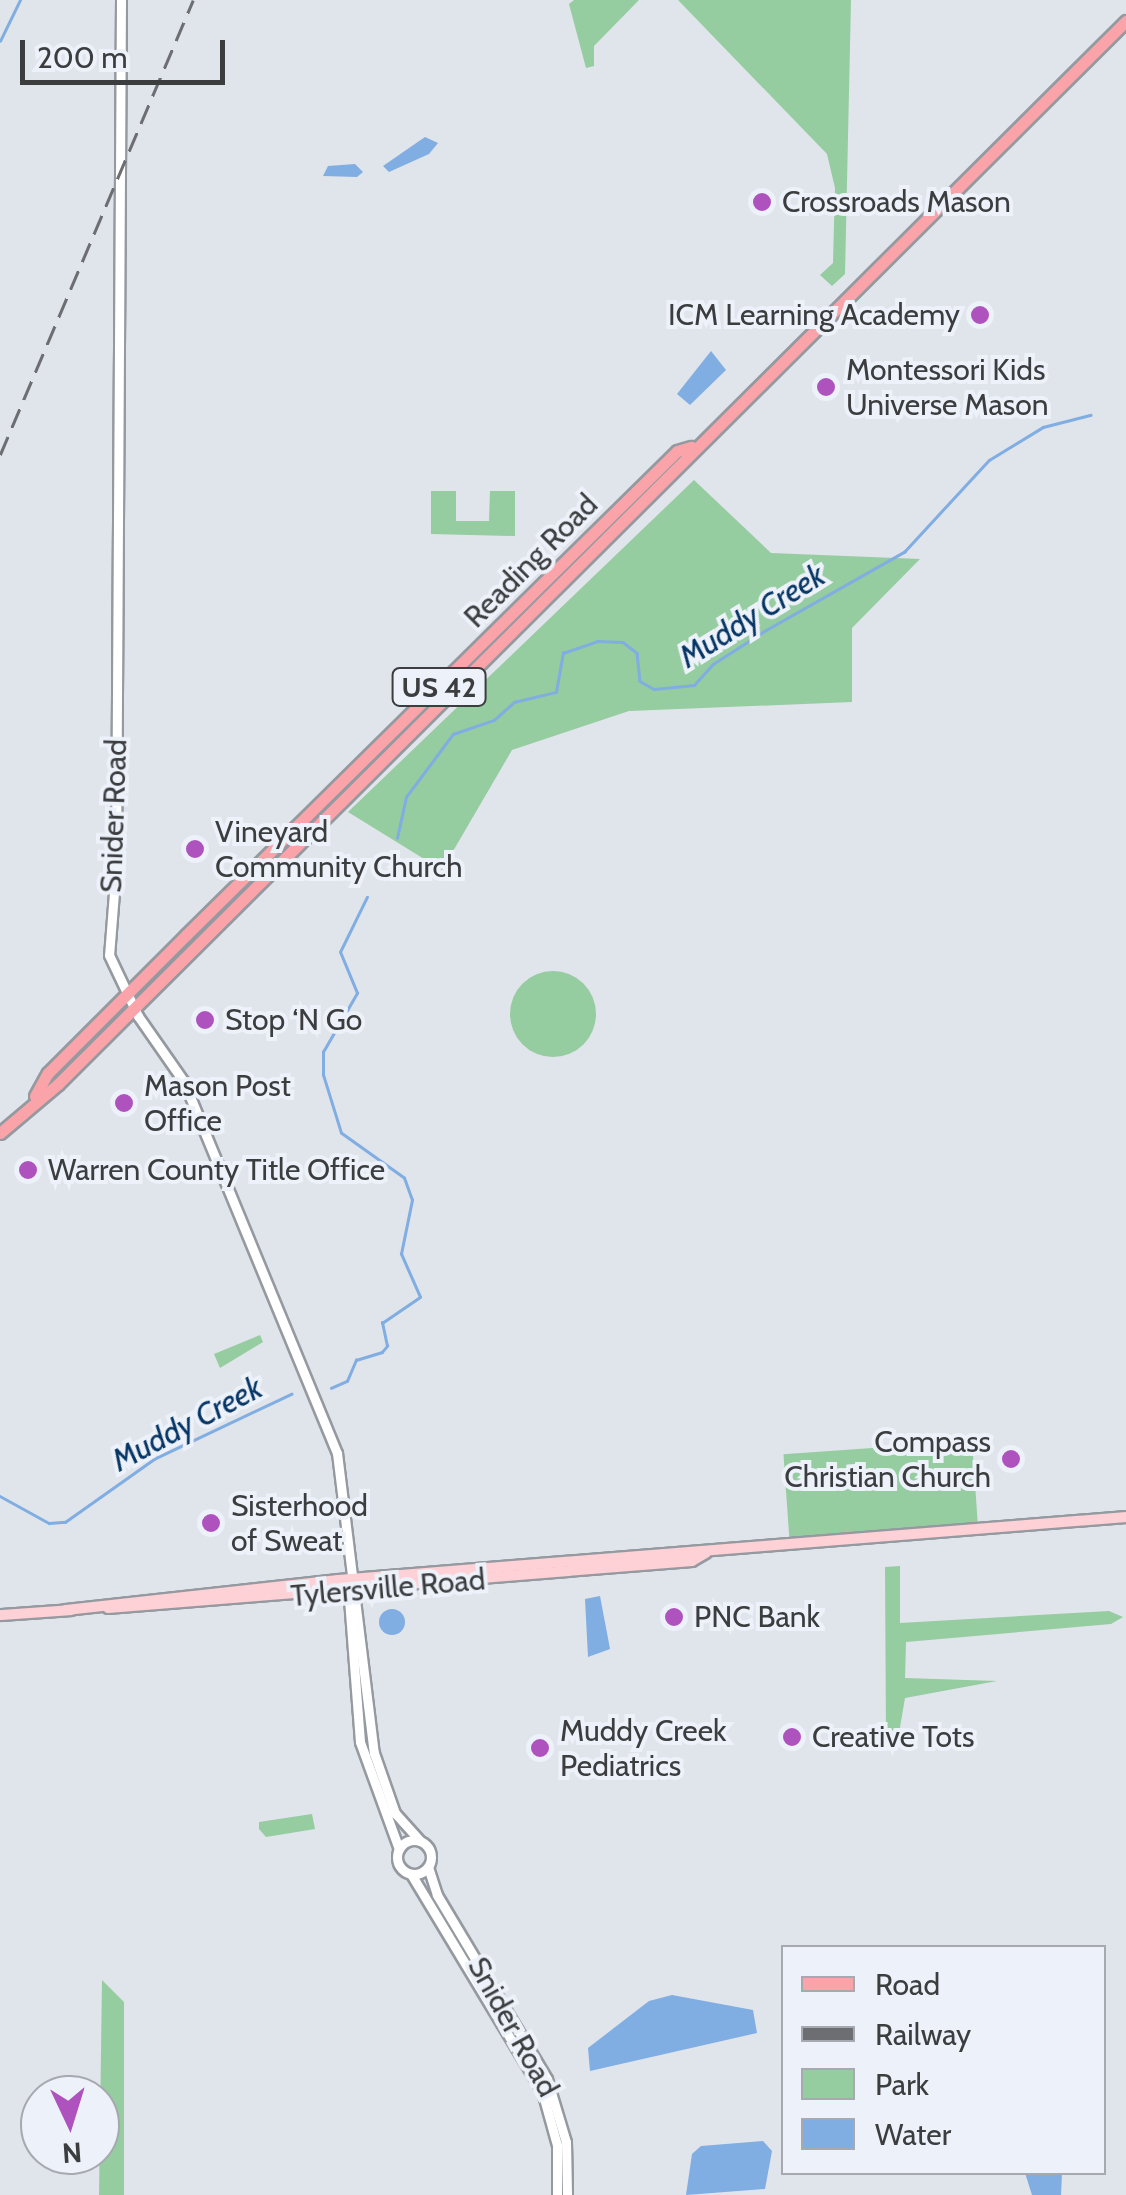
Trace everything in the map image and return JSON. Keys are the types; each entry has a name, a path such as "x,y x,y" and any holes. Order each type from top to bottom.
{"main road":[{"name":"Reading Road","path":"0,1133 32,1100 58,1084 687,458 691,447 1126,21"},
{"name":"Reading Road","path":"32,1100 48,1072 677,451 691,447"},
{"name":"Tylersville Road","path":"66,1610 351,1579 1126,1517"},
{"name":"Tylersville Road","path":"0,1615 351,1592 692,1562 707,1553"}],"street":[{"name":"Snider Road","path":"121,0 116,868 107,942 126,995 184,1082 332,1440 351,1579"},
{"path":"351,1579 351,1592 360,1742 399,1849 399,1865 411,1874 428,1868 432,1852 394,1813 379,1777 351,1592"},
{"path":"399,1849 419,1840"},
{"name":"Snider Road","path":"428,1868 437,1894 547,2078 566,2142 567,2195"},
{"name":"Snider Road","path":"411,1874 542,2091 557,2145 558,2195"}],"green space":[{"path":"574,0 639,0 594,46 594,66 586,68 569,4"},
{"path":"678,0 851,0 845,274 832,286 820,275 833,263 835,188 827,154"},
{"path":"694,480 771,553 920,559 852,628 852,702 629,711 512,750 442,870 348,812"},
{"path":"431,491 456,491 456,521 489,521 490,491 515,491 515,536 431,534"},
{"path":"553,971 577,978 589,990 596,1014 589,1038 577,1050 553,1057 529,1050 517,1038 510,1014 517,990 529,978"},
{"path":"260,1335 263,1342 220,1368 214,1354"},
{"path":"972,1441 978,1529 790,1542 783,1454"},
{"path":"900,1566 900,1623 1109,1611 1123,1617 1111,1624 906,1642 905,1678 997,1681 905,1698 898,1739 886,1738 885,1567"},
{"path":"312,1814 315,1829 266,1837 259,1829 259,1822"},
{"path":"102,1980 124,2002 124,2195 99,2195 99,2175 120,2175 120,2075 101,2075"}],"water":[{"path":"425,137 438,143 429,154 389,172 383,166"},
{"path":"355,164 363,172 357,177 323,176 328,166"},
{"path":"711,351 726,370 690,405 677,394"},
{"path":"600,1596 610,1649 588,1657 585,1599"},
{"path":"392,1609 401,1613 405,1622 401,1631 392,1635 383,1631 379,1622 383,1613"},
{"path":"672,1995 753,2010 757,2033 590,2071 588,2048 649,2001"},
{"path":"763,2141 772,2151 765,2189 686,2195 692,2154 701,2146"},
{"path":"1026,2175 1062,2175 1061,2195 1032,2195"}],"waterway":[{"name":"Muddy Creek","path":"0,41 20,0"},
{"name":"Muddy Creek","path":"397,838 406,797 453,734 494,720 514,702 556,692 563,653 597,641 623,642 637,653 640,681 654,689 694,685 713,664 766,630 904,552 989,460 1043,427 1090,415"},
{"name":"Muddy Creek","path":"331,1388 347,1381 356,1360 382,1352 387,1346 382,1323 420,1297 401,1254 412,1200 404,1178 341,1133 323,1075 323,1052 357,993 340,952 367,897"},
{"name":"Muddy Creek","path":"0,1496 49,1523 65,1522 154,1459 291,1394"}],"railway":[{"path":"0,455 193,0"}],"place":[{"name":"Crossroads Mason","path":"762,202"},
{"name":"ICM Learning Academy","path":"980,315"},
{"name":"Montessori Kids Universe Mason","path":"826,387"},
{"name":"Vineyard Community Church","path":"195,849"},
{"name":"Stop ‘N Go","path":"205,1020"},
{"name":"Mason Post Office","path":"124,1103"},
{"name":"Warren County Title Office","path":"28,1170"},
{"name":"Compass Christian Church","path":"1011,1459"},
{"name":"Sisterhood of Sweat","path":"211,1523"},
{"name":"PNC Bank","path":"674,1617"},
{"name":"Creative Tots","path":"792,1737"},
{"name":"Muddy Creek Pediatrics","path":"540,1748"}]}
